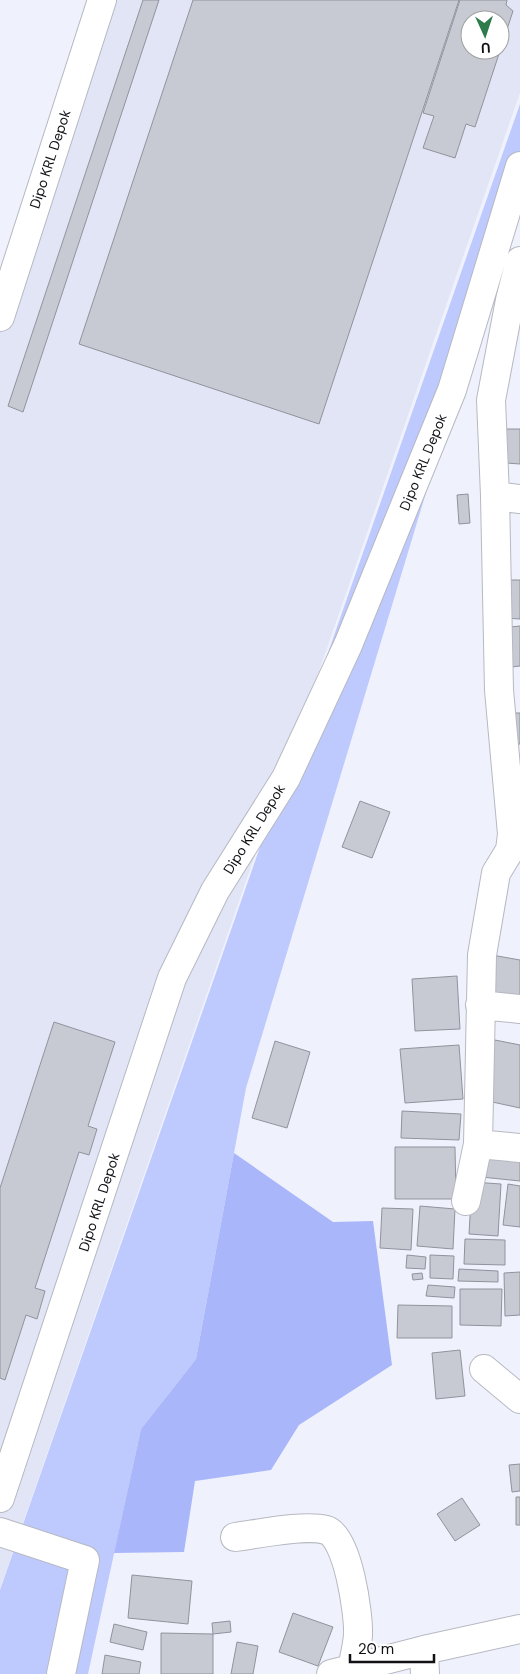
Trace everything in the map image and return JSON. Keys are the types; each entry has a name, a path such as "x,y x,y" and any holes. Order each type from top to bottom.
{"street":[{"name":"Dipo KRL Depok","path":"0,317 102,0"},
{"name":"Dipo KRL Depok","path":"0,1498 172,978 215,891 286,778 348,644 452,390 520,166"},
{"path":"466,1201 478,1144 482,955 496,873 515,851 499,690 507,498 491,400 510,300 520,261"},
{"path":"480,1005 520,1008"},
{"path":"478,1144 520,1148"},
{"path":"484,1369 520,1399"},
{"path":"234,1537 308,1529 324,1529 332,1532 338,1540 351,1579 357,1609 358,1635 342,1672"},
{"path":"0,1532 85,1560 61,1674"},
{"path":"342,1672 424,1662 520,1629"}],"shaded area":[{"path":"105,0 520,0 520,93 0,1589 0,299"},
{"path":"520,104 520,182 246,1088 196,1359 141,1429 88,1674 0,1674 0,1590"},
{"path":"234,1153 333,1222 373,1221 392,1365 299,1425 271,1470 195,1481 184,1552 114,1553 141,1429 196,1359"}],"building":[{"path":"143,0 159,0 23,412 8,406"},
{"path":"193,0 459,0 319,424 79,344"},
{"path":"460,0 507,0 506,5 513,11 510,20 510,10 460,10 460,60 497,60 475,127 466,124 455,158 423,148 434,116 423,113"},
{"path":"506,429 520,429 520,464 506,463"},
{"path":"468,494 470,523 459,524 457,495"},
{"path":"506,580 520,580 520,619 504,618"},
{"path":"520,626 520,666 502,668 501,628"},
{"path":"510,713 520,713 520,744 510,744"},
{"path":"360,801 390,812 372,858 342,847"},
{"path":"492,955 520,960 520,1000 485,994"},
{"path":"457,976 460,1029 415,1031 412,979"},
{"path":"54,1022 115,1042 88,1126 97,1129 89,1155 79,1152 35,1288 45,1291 37,1319 26,1315 5,1380 0,1378 0,1188"},
{"path":"495,1040 520,1045 520,1108 483,1100"},
{"path":"275,1041 310,1052 287,1128 252,1118"},
{"path":"459,1045 463,1099 405,1103 400,1049"},
{"path":"402,1111 461,1114 459,1140 401,1138"},
{"path":"485,1146 520,1150 520,1181 481,1177"},
{"path":"395,1147 455,1147 456,1199 395,1199"},
{"path":"472,1182 501,1184 498,1236 469,1234"},
{"path":"508,1184 520,1186 520,1227 503,1225"},
{"path":"420,1206 455,1209 453,1249 417,1246"},
{"path":"382,1208 413,1209 411,1250 380,1248"},
{"path":"465,1239 505,1240 505,1265 464,1264"},
{"path":"407,1255 426,1257 425,1269 406,1268"},
{"path":"430,1255 454,1256 453,1279 430,1278"},
{"path":"459,1269 498,1271 498,1282 458,1281"},
{"path":"520,1272 520,1315 505,1316 504,1273"},
{"path":"422,1273 423,1279 413,1280 412,1274"},
{"path":"428,1285 455,1287 454,1298 426,1296"},
{"path":"460,1289 502,1289 501,1326 460,1325"},
{"path":"398,1305 452,1306 452,1338 397,1338"},
{"path":"460,1350 465,1396 436,1399 432,1353"},
{"path":"520,1464 520,1491 512,1492 509,1465"},
{"path":"516,1497 520,1497 520,1525 516,1525"},
{"path":"462,1498 480,1525 455,1541 437,1514"},
{"path":"132,1575 192,1581 188,1624 128,1618"},
{"path":"293,1613 333,1627 318,1666 279,1652"},
{"path":"230,1621 231,1632 213,1634 212,1623"},
{"path":"114,1624 147,1632 143,1650 110,1642"},
{"path":"161,1633 213,1634 213,1674 161,1674"},
{"path":"237,1642 258,1646 253,1674 231,1674"},
{"path":"105,1655 141,1662 139,1674 102,1674"}]}
